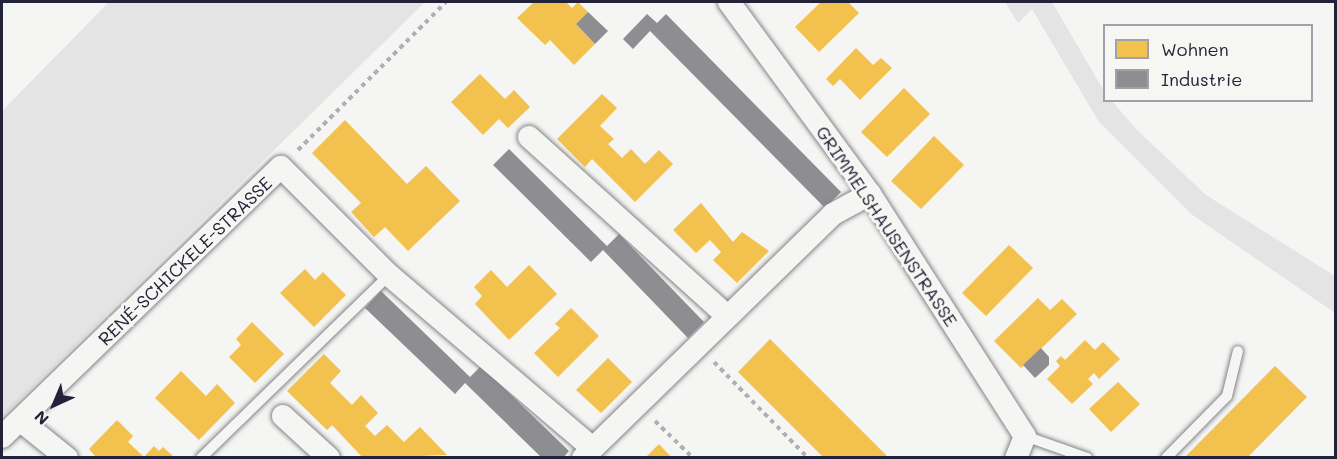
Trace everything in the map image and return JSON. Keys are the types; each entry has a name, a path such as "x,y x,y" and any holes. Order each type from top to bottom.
{"street":[{"name":"GRIMMELSHAUSENSTRASSE","path":"729,2 870,194 1025,436"},
{"path":"529,137 727,316"},
{"name":"RENÉ-SCHICKELE-STRASSE","path":"2,437 281,167 389,275 587,452 833,214 870,194"},
{"path":"283,416 329,458"},
{"path":"21,421 67,458"},
{"path":"1016,458 1025,436"}],"lane":[{"path":"201,458 389,275"},
{"path":"1166,458 1227,396 1238,351"},
{"path":"1025,436 1087,458"}],"path":[{"path":"281,167 446,2"},
{"path":"698,345 808,458"},
{"path":"638,404 693,458"}],"shaded area":[{"path":"109,2 425,2 2,417 2,111"},
{"path":"1005,2 1052,2 1103,89 1103,102 1113,102 1136,129 1206,195 1335,276 1335,313 1191,214 1099,122 1032,9 1018,23"}],"building: Wohnen":[{"path":"534,2 566,2 572,8 578,2 588,12 576,24 595,44 574,65 550,40 545,45 517,18"},
{"path":"821,2 848,2 859,13 819,52 795,27"},
{"path":"856,48 873,65 881,58 892,68 860,100 840,79 833,86 826,79"},
{"path":"480,74 505,99 514,90 530,107 508,128 499,119 483,135 451,102"},
{"path":"904,88 930,114 887,157 861,132"},
{"path":"602,94 617,108 600,126 614,139 608,144 622,158 631,149 645,164 659,150 673,164 635,202 592,159 585,167 557,139"},
{"path":"345,120 407,184 426,166 460,201 408,251 385,227 374,237 351,212 361,203 312,153"},
{"path":"934,136 964,165 921,209 891,181"},
{"path":"701,203 733,242 742,232 769,251 737,283 713,260 721,252 710,240 696,253 673,230"},
{"path":"1009,245 1033,268 986,316 962,293"},
{"path":"529,265 557,294 509,340 475,304 482,296 474,287 491,270 507,287"},
{"path":"305,269 315,280 323,272 346,295 314,327 280,293"},
{"path":"1038,298 1050,310 1062,299 1077,314 1021,368 994,341"},
{"path":"571,308 599,336 558,377 534,353 560,328 555,324"},
{"path":"252,322 284,354 255,383 229,357 241,345 236,339"},
{"path":"770,339 889,458 824,458 738,372"},
{"path":"1085,340 1095,350 1103,342 1120,359 1099,379 1094,373 1088,379 1093,384 1072,404 1047,379 1060,366 1056,361 1061,356 1065,360"},
{"path":"324,354 341,371 330,383 352,405 361,395 378,413 365,426 375,436 387,425 404,442 420,427 447,455 363,458 332,425 327,430 287,391"},
{"path":"608,358 632,382 601,413 576,390"},
{"path":"1275,366 1307,397 1247,458 1184,458"},
{"path":"181,371 206,396 217,384 235,403 199,440 155,398"},
{"path":"1118,382 1140,404 1111,432 1089,409"},
{"path":"117,420 133,436 128,442 144,457 154,446 159,451 163,447 175,458 97,458 89,449"},
{"path":"659,444 672,458 645,458"}],"building: Industrie":[{"path":"588,12 608,31 595,44 576,24"},
{"path":"647,14 657,23 666,14 841,192 825,208 650,31 633,49 623,39"},
{"path":"509,149 607,246 619,234 704,322 688,338 603,250 591,262 493,165"},
{"path":"381,291 470,377 481,366 569,451 563,458 542,458 465,383 455,394 365,308"},
{"path":"1041,348 1049,357 1049,365 1035,378 1023,365"}]}
